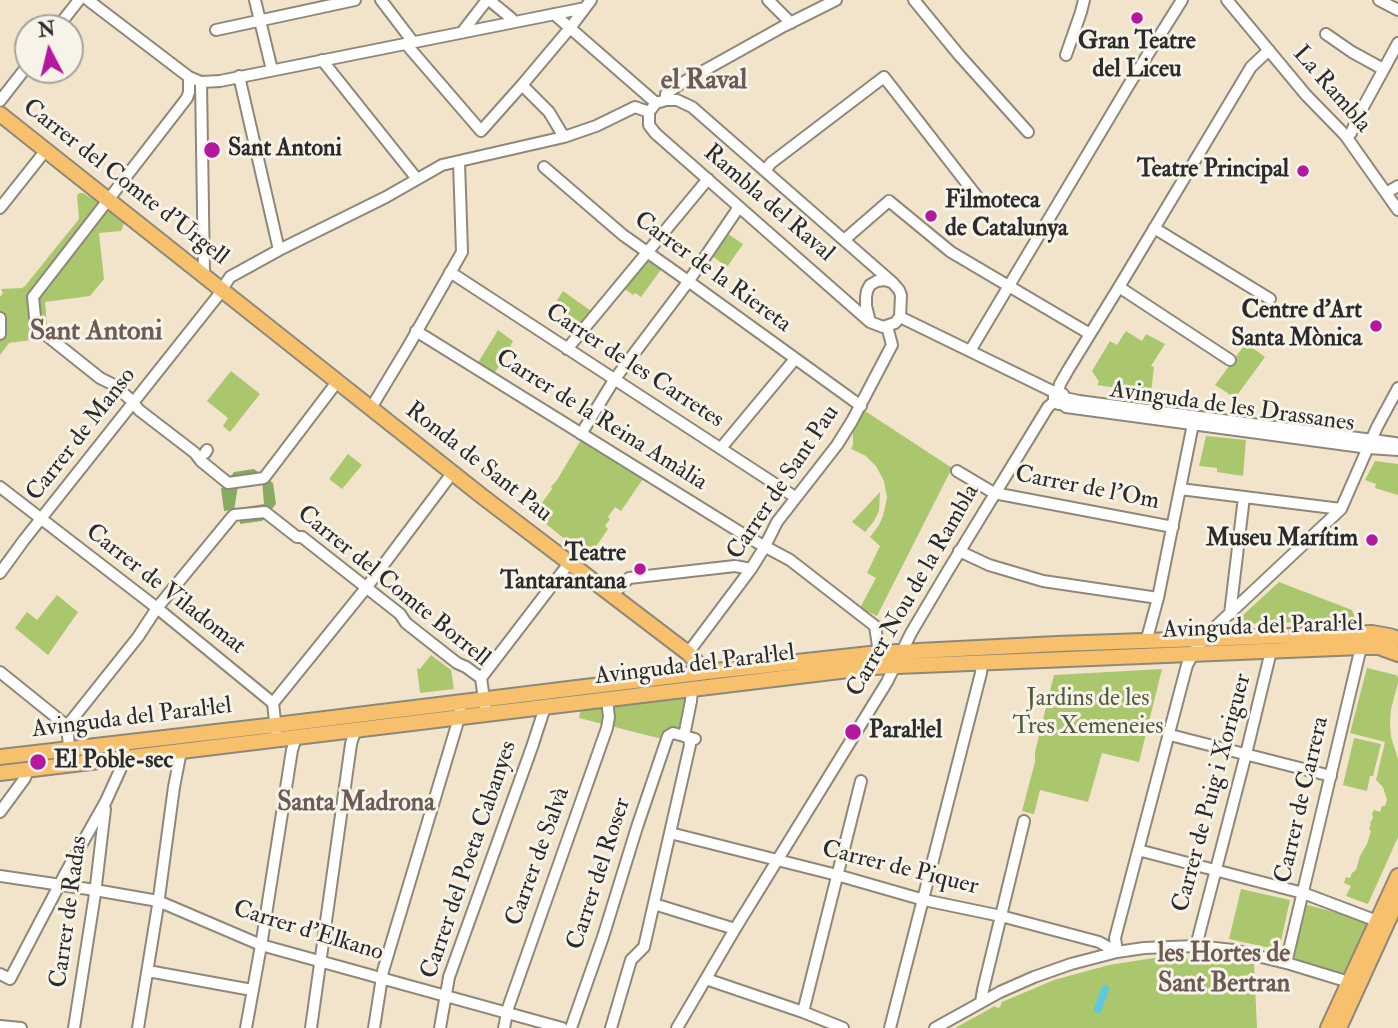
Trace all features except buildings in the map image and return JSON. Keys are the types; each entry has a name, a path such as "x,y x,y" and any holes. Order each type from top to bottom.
{"main road":[{"name":"Carrer del Comte d'Urgell","path":"0,114 222,288"},
{"name":"Ronda de Sant Pau","path":"222,288 337,382 688,653 706,672"},
{"name":"Avinguda del Paral·lel","path":"485,707 545,707 896,666 1371,633 1398,639"},
{"name":"Avinguda del Paral·lel","path":"0,757 71,756 277,733 485,707 706,672 879,653 1146,642 1271,651 1378,646 1398,654"},
{"name":"Avinguda del Paral·lel","path":"124,750 181,751 277,733 296,738 355,731 459,710"},
{"name":"Avinguda del Paral·lel","path":"0,772 28,769 71,756"},
{"path":"1339,1028 1377,921 1398,876"},
{"path":"1328,1028 1398,900"}],"street":[{"path":"68,14 79,0"},
{"path":"88,0 189,77 201,82 220,81 554,14 588,4"},
{"path":"255,0 272,70"},
{"path":"216,30 355,0"},
{"path":"382,0 409,43 483,129 588,4"},
{"path":"463,31 488,0 513,22"},
{"path":"768,0 791,23"},
{"path":"554,14 657,105 680,84 836,0"},
{"path":"914,0 1028,132"},
{"path":"1066,55 1084,0"},
{"path":"970,351 1182,0"},
{"name":"La Rambla","path":"1227,0 1306,95 1347,137 1398,210"},
{"path":"1379,0 1398,10"},
{"path":"1326,34 1352,52 1398,68"},
{"path":"1347,137 1398,43"},
{"name":"Carrer Nou de la Rambla","path":"677,1028 896,666 911,633 959,551 1056,396 1060,384 1251,67 1269,50"},
{"path":"322,60 417,179"},
{"path":"239,76 279,250"},
{"path":"189,77 187,98 33,297 36,327 114,386 228,483 264,478 337,382"},
{"path":"768,167 884,77 982,204"},
{"path":"201,82 204,274"},
{"path":"0,101 14,83"},
{"path":"522,85 549,112 564,137"},
{"name":"Rambla del Raval","path":"887,326 870,322 655,133 649,125 657,105 677,100 685,102 768,167 893,283"},
{"name":"Carrer de Manso","path":"0,573 230,277 442,165 564,137 596,126 635,107 657,105"},
{"path":"0,208 46,150"},
{"path":"371,408 462,252 459,162"},
{"name":"Carrer de la Riereta","path":"544,167 623,235 861,406"},
{"path":"567,349 708,179"},
{"path":"1386,193 1398,186"},
{"path":"844,240 889,201 951,252 1090,334"},
{"path":"580,433 614,380 739,207"},
{"path":"1154,228 1270,299"},
{"name":"Carrer de les Carretes","path":"450,272 795,497"},
{"path":"870,322 866,297 870,285 885,280 893,283 901,295 900,317 887,326"},
{"path":"1119,287 1230,360"},
{"path":"900,317 1056,396"},
{"path":"0,318 1,333"},
{"name":"Carrer de Sant Pau","path":"688,653 751,569 777,522 837,444 861,406 892,345 887,326"},
{"name":"Carrer de la Reina Amàlia","path":"416,331 764,548 790,559 875,626 879,653"},
{"path":"721,448 795,359"},
{"path":"1117,952 1115,938 1186,668 1197,647 1341,509 1398,388"},
{"name":"Avinguda de les Drassanes","path":"1056,396 1066,407 1370,444 1398,444"},
{"name":"Avinguda de les Drassanes","path":"1056,396 1398,450"},
{"path":"1146,642 1158,598 1193,424"},
{"name":"Carrer de l'Om","path":"957,471 994,493 1173,527"},
{"path":"277,733 273,703 453,472"},
{"name":"Carrer de Viladomat","path":"0,487 158,608 273,703"},
{"path":"1180,489 1341,509"},
{"path":"1230,614 1244,497"},
{"name":"Carrer del Comte Borrell","path":"158,608 234,515 265,512 366,587 457,663 481,678 485,707"},
{"path":"959,551 989,565 1043,581 1158,598"},
{"path":"481,678 570,562"},
{"path":"613,594 629,578 735,566 751,569"},
{"path":"67,726 137,639 158,608"},
{"name":"Carrer de Carrera","path":"1286,963 1362,646"},
{"name":"Carrer de Puig i Xoriguer","path":"1196,946 1271,651"},
{"path":"890,1028 982,662"},
{"path":"0,672 67,726 71,756"},
{"path":"611,1028 631,960 644,947 690,745 691,689"},
{"name":"Carrer de Salvà","path":"504,1028 506,1013 607,728 607,700"},
{"name":"Carrer del Poeta Cabanyes","path":"440,1028 449,977 545,707"},
{"path":"374,1028 382,977 459,710"},
{"path":"311,1028 355,731"},
{"name":"Carrer del Roser","path":"571,1028 670,734 689,738"},
{"path":"1170,734 1331,776"},
{"path":"246,1028 286,783 296,738"},
{"path":"5,977 106,801 124,750"},
{"path":"138,1028 181,751"},
{"path":"0,812 25,778 28,769"},
{"path":"803,1012 860,781"},
{"name":"Carrer de Radas","path":"74,1028 106,801"},
{"path":"981,1002 1024,821"},
{"name":"Carrer de Piquer","path":"670,833 924,900 1001,916 1099,942 1117,952"},
{"path":"1138,850 1303,893 1377,921"},
{"name":"Carrer d'Elkano","path":"0,876 158,901 261,945 562,1028"},
{"path":"654,904 735,929"},
{"path":"935,1028 1000,992 1043,974 1117,952 1160,946 1233,950 1353,984"},
{"path":"148,971 252,990"},
{"path":"706,979 843,1028"},
{"path":"0,1026 21,1028"}],"green space":[{"path":"79,193 107,208 124,223 121,231 99,233 104,279 90,296 45,302 47,324 31,340 9,343 0,355 1,289 25,286 79,219"},
{"path":"728,234 743,244 727,267 712,256"},
{"path":"647,256 663,267 641,297 635,293 633,295 622,287"},
{"path":"563,291 594,313 584,325 554,305"},
{"path":"498,330 513,341 492,376 476,366"},
{"path":"1126,331 1142,341 1146,334 1165,344 1151,366 1154,367 1151,393 1097,385 1099,382 1092,371 1110,341 1117,345"},
{"path":"1246,343 1265,357 1235,398 1215,385"},
{"path":"231,371 260,394 230,432 223,426 228,418 207,401"},
{"path":"862,409 952,468 877,616 860,608 876,578 867,573 880,546 870,537 883,516 887,498 884,481 876,466 866,456 851,449 853,431"},
{"path":"1206,436 1246,440 1243,476 1199,466"},
{"path":"582,438 645,476 621,511 615,507 608,517 610,519 605,526 608,529 588,558 534,514"},
{"path":"348,454 362,465 342,489 329,479"},
{"path":"1375,461 1398,464 1398,495 1375,488 1376,484 1365,480"},
{"path":"254,469 273,483 276,504 262,521 240,524 240,508 264,504 262,481 238,486 234,510 224,511 221,489 234,472"},
{"path":"880,492 879,511 865,532 852,522"},
{"path":"1279,582 1352,610 1356,620 1274,621 1230,627"},
{"path":"57,595 78,612 48,655 15,628 27,612 37,620"},
{"path":"431,655 451,670 454,689 420,693 417,668 420,669"},
{"path":"1367,668 1398,677 1390,723 1398,759 1398,837 1368,904 1346,896 1351,886 1344,883 1346,877 1350,878 1356,870 1367,844 1374,810 1380,812 1387,800 1383,787 1376,780 1385,742 1350,733"},
{"name":"Jardins de les Tres Xemeneies","path":"1162,669 1139,762 1102,753 1088,802 1040,790 1034,814 1022,811 1054,675"},
{"path":"688,696 682,734 662,739 579,718 581,709"},
{"path":"1354,738 1381,744 1367,791 1343,785"},
{"path":"1241,889 1290,900 1279,950 1229,939"},
{"path":"1304,906 1363,920 1368,924 1349,972 1343,973 1294,957"},
{"path":"1160,957 1254,964 1257,1028 955,1028 995,1006 1000,1007 1002,1002 1054,980 1109,965"}],"waterway":[{"path":"1098,1009 1105,989"}],"place":[{"name":"Gran Teatre del Liceu","path":"1137,18"},
{"name":"Sant Antoni","path":"212,150"},
{"name":"Teatre Principal","path":"1303,171"},
{"name":"Filmoteca de Catalunya","path":"931,216"},
{"name":"Centre d'Art Santa Mònica","path":"1376,326"},
{"name":"Museu Marítim","path":"1372,540"},
{"name":"Teatre Tantarantana","path":"640,569"},
{"name":"Paral·lel","path":"853,732"},
{"name":"El Poble-sec","path":"38,762"}],"district":[{"name":"el Raval","path":"704,82"},
{"name":"Sant Antoni","path":"96,333"},
{"name":"Santa Madrona","path":"356,804"},
{"name":"les Hortes de Sant Bertran","path":"1224,970"}]}
